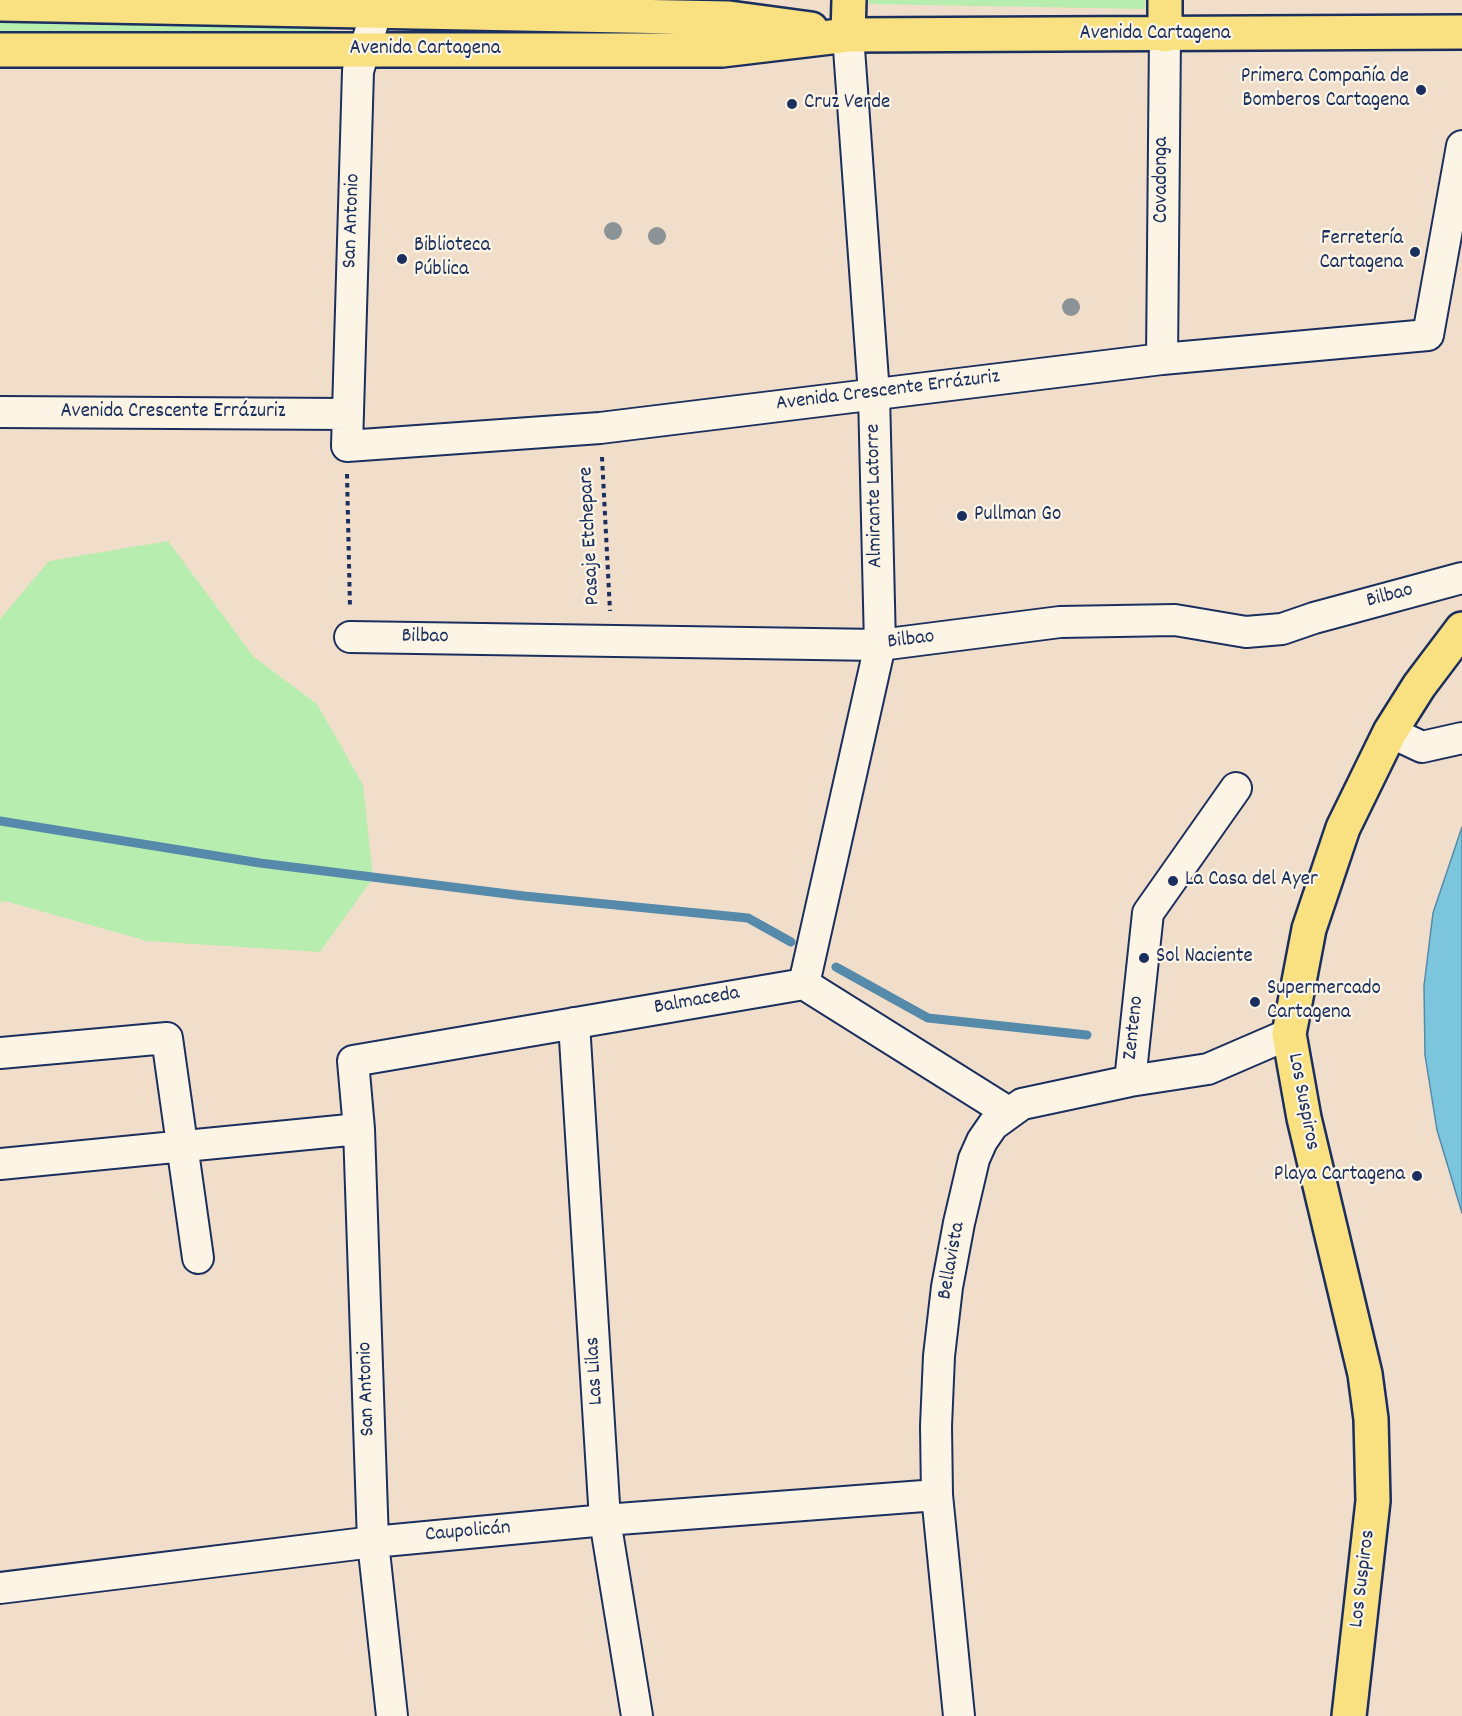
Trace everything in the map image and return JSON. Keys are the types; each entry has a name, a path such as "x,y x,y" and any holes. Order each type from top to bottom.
{"main road":[{"name":"Almirante Latorre","path":"848,36 849,0"},
{"name":"Covadonga","path":"1164,35 1166,0"},
{"name":"Avenida Cartagena","path":"0,4 380,5 729,18 848,36"},
{"name":"Avenida Cartagena","path":"0,50 722,50 848,36 1462,32"},
{"name":"Los Suspiros","path":"1349,1716 1371,1522 1373,1460 1371,1419 1365,1374 1304,1118 1289,1034 1309,929 1343,828 1390,732 1419,686 1462,629"}],"street":[{"name":"San Antonio","path":"346,446 358,71 380,5"},
{"name":"Covadonga","path":"1162,359 1164,35"},
{"name":"Almirante Latorre","path":"804,984 880,645 874,394 848,36"},
{"name":"Avenida Crescente Errázuriz","path":"346,446 600,428 1162,359 1428,335 1462,146"},
{"name":"Avenida Crescente Errázuriz","path":"0,412 347,414"},
{"name":"Bilbao","path":"350,637 880,645 1060,622 1175,620 1246,632 1282,629 1314,618 1462,578"},
{"path":"1390,732 1422,747 1462,738"},
{"name":"Zenteno","path":"1130,1081 1148,913 1236,788"},
{"path":"804,984 1008,1112"},
{"name":"Balmaceda","path":"353,1061 804,984"},
{"name":"Las Lilas","path":"574,1023 605,1520 637,1716"},
{"name":"Bellavista","path":"959,1716 938,1495 936,1426 939,1356 949,1276 974,1159 982,1141 993,1125 1008,1112 1037,1099 1130,1081 1208,1070 1289,1034"},
{"path":"0,1053 167,1038 198,1258"},
{"name":"San Antonio","path":"353,1061 359,1129 373,1542 392,1716"},
{"path":"0,1164 184,1148 359,1129"},
{"name":"Caupolicán","path":"0,1588 373,1542 605,1520 938,1495"}],"path":[{"name":"Pasaje Etchepare","path":"600,428 611,642"},
{"path":"346,446 350,637"}],"green space":[{"path":"869,0 1145,0 1145,9 869,4"},
{"path":"0,16 331,20 330,38 0,34"},
{"path":"168,541 254,657 317,704 363,785 373,878 320,952 147,941 5,901 0,903 0,619 49,561"}],"water":[{"path":"1462,827 1462,1213 1437,1130 1425,1055 1424,986 1433,913"}],"waterway":[{"path":"0,821 260,863 524,896 748,918 791,942"},
{"path":"836,967 928,1018 1087,1035"}],"place":[{"name":"Primera Compañía de Bomberos Cartagena","path":"1421,90"},
{"name":"Cruz Verde","path":"792,104"},
{"name":"Ferretería Cartagena","path":"1415,252"},
{"name":"Biblioteca Pública","path":"402,259"},
{"name":"Pullman Go","path":"962,516"},
{"name":"La Casa del Ayer","path":"1173,881"},
{"name":"Sol Naciente","path":"1144,958"},
{"name":"Supermercado Cartagena","path":"1255,1002"},
{"name":"Playa Cartagena","path":"1417,1176"}]}
